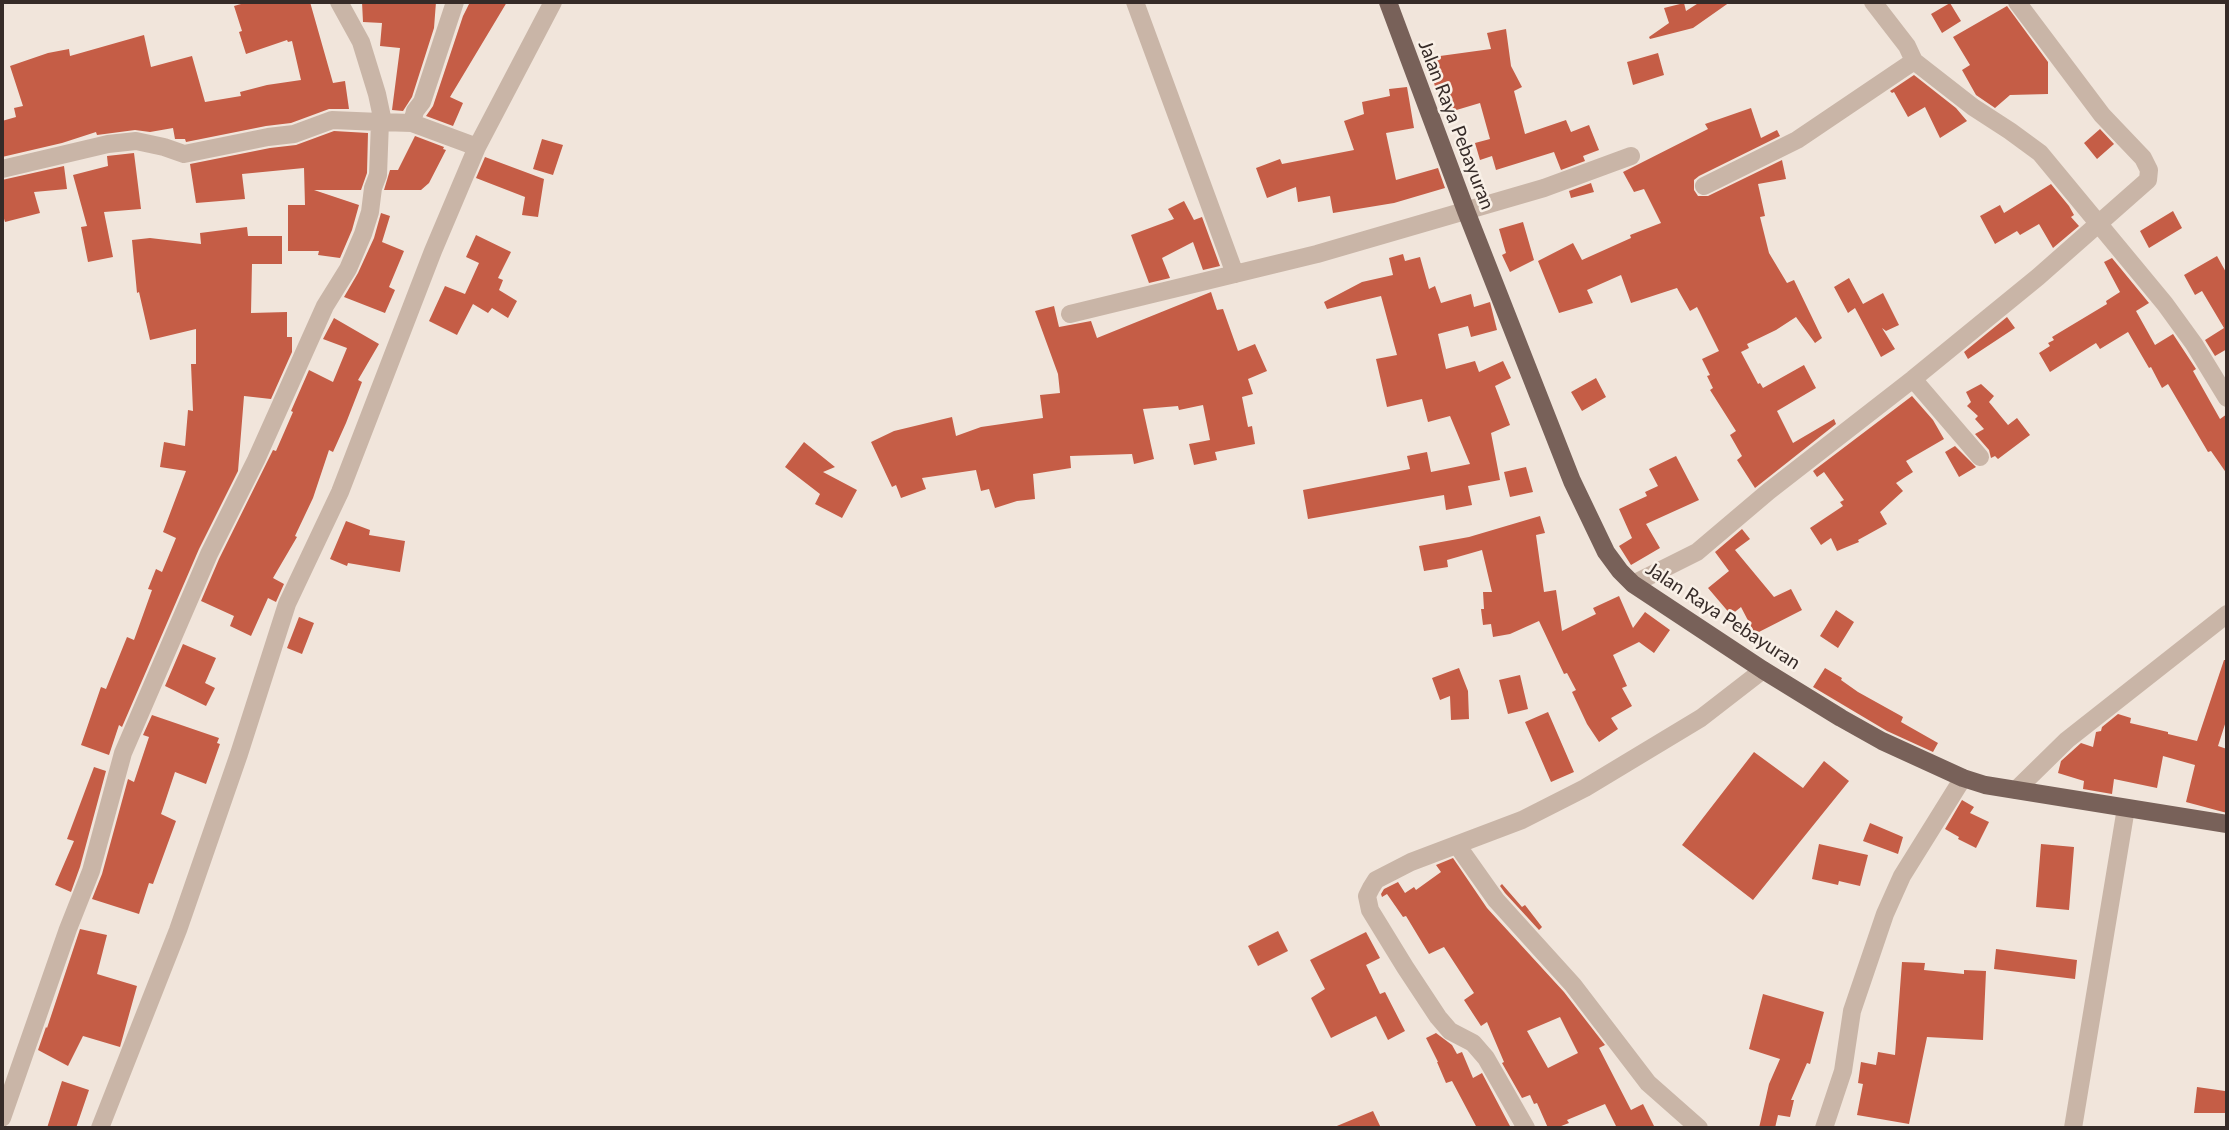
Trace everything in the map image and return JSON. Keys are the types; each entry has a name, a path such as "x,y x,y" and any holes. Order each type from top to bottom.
{"main road":[{"name":"Jalan Raya Pebayuran","path":"1388,2 1466,211 1572,481 1606,552 1620,572 1763,670 1882,741 1963,778 2016,790 2227,824"}],"street":[{"path":"2,1118 68,929 92,871 123,753 209,554 256,460 325,306 348,269 370,212 373,188 378,176 381,122 377,93 361,41 339,2"},
{"path":"412,123 455,2"},
{"path":"100,1128 178,930 287,604 340,492 428,264 477,147 553,2"},
{"path":"1135,2 1235,274"},
{"path":"1873,2 1907,47 1914,61 1973,107 2040,153 2165,304 2227,398"},
{"path":"1633,583 1697,552 2038,277 2148,180 2149,170 2143,158 2102,115 2017,2"},
{"path":"1704,186 1797,140 1914,61"},
{"path":"2,169 108,144 136,141 184,154 294,134 332,120 412,123 477,147"},
{"path":"1070,314 1317,254 1544,188 1631,156"},
{"path":"1913,379 1980,457"},
{"path":"2016,790 2067,740 2227,614"},
{"path":"1526,1128 1486,1058 1473,1043 1450,1031 1438,1017 1370,910 1367,896 1376,880 1411,862 1522,820 1585,788 1700,718 1763,670"},
{"path":"1824,1128 1843,1071 1852,1011 1885,914 1902,876 1963,778"},
{"path":"2073,1128 2126,808"},
{"path":"1457,845 1496,900 1573,985 1648,1083 1699,1128"}],"building":[{"path":"248,2 310,2 333,83 345,81 349,109 329,109 291,123 186,142 185,139 175,139 173,128 97,135 96,132 2,157 2,121 16,117 14,108 23,106 10,66 48,53 69,49 70,56 144,35 151,67 192,56 205,102 241,96 240,92 267,85 301,80 292,41 287,40 246,54 234,6"},
{"path":"362,2 436,2 434,28 412,97 403,111 392,110 400,48 380,46 382,23 363,22"},
{"path":"470,2 507,2 450,97 463,103 453,126 426,116 433,106"},
{"path":"1700,2 1730,2 1693,28 1650,39 1649,37 1669,23 1664,8 1684,3 1686,11"},
{"path":"1950,3 1961,21 1942,33 1931,14"},
{"path":"2007,6 2048,62 2048,94 2010,95 1995,108 1976,95 1962,70 1970,65 1953,37"},
{"path":"1506,29 1511,66 1522,87 1514,91 1525,134 1566,120 1571,132 1589,125 1599,150 1583,156 1585,161 1561,170 1554,152 1496,170 1492,156 1480,160 1475,143 1490,139 1480,103 1443,114 1428,61 1440,56 1491,49 1487,33"},
{"path":"1658,53 1664,75 1633,85 1627,62"},
{"path":"1914,75 1956,108 1967,121 1940,138 1925,107 1908,117 1894,92 1890,91"},
{"path":"1407,87 1414,128 1386,133 1396,180 1438,168 1445,188 1394,203 1333,213 1330,196 1298,202 1296,187 1267,198 1256,168 1280,159 1282,164 1354,150 1344,121 1364,114 1362,102 1390,96 1389,89"},
{"path":"1751,108 1761,138 1777,130 1780,136 1699,176 1694,180 1694,190 1698,196 1708,196 1782,160 1786,179 1758,184 1765,216 1760,217 1769,253 1787,283 1794,280 1822,338 1815,343 1796,317 1747,344 1749,348 1741,352 1758,384 1763,388 1804,365 1816,388 1777,411 1793,443 1834,419 1836,424 1755,488 1737,460 1742,456 1730,435 1736,431 1710,390 1713,388 1707,376 1710,375 1702,359 1719,351 1697,307 1690,311 1677,288 1631,303 1621,275 1587,290 1593,303 1559,313 1538,261 1573,243 1582,260 1631,238 1630,235 1661,223 1644,189 1634,192 1623,172 1708,129 1705,124"},
{"path":"2100,129 2114,144 2097,159 2084,143"},
{"path":"334,131 368,133 367,173 361,190 314,190 359,205 340,258 318,255 319,251 288,251 288,205 305,205 304,168 242,174 245,199 196,203 190,164 296,145"},
{"path":"415,136 446,150 429,183 421,190 384,190 390,170 398,170"},
{"path":"542,139 563,145 553,175 533,169"},
{"path":"134,153 141,209 104,212 113,257 88,262 81,227 87,226 73,175 108,166 107,156"},
{"path":"485,157 544,179 538,217 522,215 525,197 476,178"},
{"path":"64,166 67,189 34,192 40,213 5,222 2,212 2,180"},
{"path":"1591,183 1594,192 1571,198 1569,191"},
{"path":"2051,184 2069,206 2074,215 2071,217 2079,226 2053,248 2039,224 2020,235 2017,231 1995,244 1980,216 2000,205 2004,213"},
{"path":"1184,201 1194,220 1202,217 1220,266 1203,270 1193,242 1162,258 1170,278 1149,283 1131,235 1174,219 1168,209"},
{"path":"2173,211 2182,228 2149,248 2140,231"},
{"path":"381,213 390,216 382,242 404,251 389,287 395,290 385,313 344,297 374,238"},
{"path":"1523,222 1534,260 1510,272 1502,255 1506,253 1499,229"},
{"path":"247,227 248,236 282,236 282,264 252,264 251,313 287,312 287,337 292,337 292,352 271,399 244,396 238,471 199,549 122,727 119,725 109,755 81,745 101,687 106,689 127,637 134,640 152,590 148,589 156,569 162,572 176,538 163,532 186,471 160,467 164,442 185,446 188,410 193,411 191,364 196,364 196,329 150,340 139,292 137,293 132,240 150,238 201,244 200,233"},
{"path":"476,235 511,252 498,278 503,280 499,290 517,301 508,318 492,308 488,313 473,304 457,335 429,321 445,286 465,294 479,263 466,257"},
{"path":"1403,254 1405,261 1420,257 1429,289 1435,286 1441,303 1471,294 1474,307 1490,302 1497,330 1471,337 1468,326 1438,334 1446,369 1475,361 1479,372 1503,361 1511,378 1495,386 1510,425 1491,433 1500,480 1468,486 1472,505 1446,510 1444,495 1308,519 1303,490 1410,469 1407,456 1427,452 1431,472 1470,464 1450,416 1428,422 1422,399 1387,407 1376,359 1397,355 1381,296 1327,309 1324,302 1362,282 1393,275 1389,258"},
{"path":"2217,256 2227,274 2227,349 2215,356 2205,340 2224,328 2202,291 2195,295 2184,275"},
{"path":"2112,258 2149,303 2136,311 2155,345 2173,334 2196,369 2193,371 2220,419 2227,414 2227,474 2211,451 2208,452 2168,384 2162,388 2128,332 2100,349 2096,343 2050,372 2039,353 2050,346 2048,343 2054,340 2052,337 2107,304 2106,301 2120,292 2104,262"},
{"path":"1849,278 1863,304 1883,293 1899,325 1886,331 1882,328 1895,349 1881,357 1855,308 1848,313 1834,287"},
{"path":"1211,292 1217,310 1223,309 1238,351 1255,344 1267,371 1248,379 1253,394 1242,397 1248,427 1252,426 1255,444 1215,452 1217,460 1194,465 1189,444 1210,440 1203,405 1179,410 1178,406 1143,409 1154,459 1134,464 1132,454 1070,456 1071,468 1033,474 1035,499 995,508 989,489 981,491 976,470 922,478 926,489 901,498 896,485 892,487 871,442 894,431 952,417 956,436 981,427 1043,418 1040,395 1060,393 1058,374 1035,311 1054,306 1059,327 1091,321 1097,338"},
{"path":"2007,317 2015,328 1968,359 1964,352"},
{"path":"334,318 379,344 358,380 362,382 333,452 329,450 313,498 295,536 297,537 273,578 284,584 276,602 268,598 251,636 230,626 234,616 201,601 273,450 276,451 309,370 333,382 347,348 323,339"},
{"path":"1596,378 1606,397 1582,411 1571,392"},
{"path":"1981,384 1994,396 1989,402 2008,425 2017,418 2030,435 1998,459 1995,456 1991,458 1989,450 1975,434 1984,429 1975,419 1978,416 1967,406 1971,402 1966,392"},
{"path":"1912,396 1933,420 1944,439 1906,461 1913,472 1896,483 1903,491 1880,512 1887,524 1858,540 1859,542 1837,551 1831,538 1821,545 1810,528 1843,506 1840,502 1844,500 1824,472 1817,477 1813,471"},
{"path":"804,442 835,467 823,472 857,490 842,518 815,504 820,494 785,467"},
{"path":"1955,446 1976,467 1959,477 1945,452"},
{"path":"1676,456 1699,500 1646,524 1660,548 1631,565 1619,546 1632,538 1619,509 1647,496 1645,492 1658,486 1649,469"},
{"path":"1526,467 1533,492 1510,497 1504,472"},
{"path":"1540,516 1545,533 1536,535 1544,592 1556,590 1562,631 1596,614 1593,608 1619,596 1633,628 1645,612 1670,630 1654,653 1639,642 1613,655 1627,686 1622,688 1632,706 1611,718 1618,729 1599,742 1587,724 1572,692 1576,690 1567,673 1564,674 1539,621 1510,634 1493,637 1491,624 1483,625 1483,592 1492,592 1482,550 1447,560 1448,567 1424,571 1419,546 1469,537"},
{"path":"346,521 370,530 369,535 405,541 400,572 348,563 347,566 330,559"},
{"path":"1742,529 1750,539 1735,550 1774,597 1791,589 1802,610 1755,634 1741,607 1731,615 1708,588 1729,571 1715,552"},
{"path":"1836,610 1854,622 1838,648 1820,636"},
{"path":"299,617 314,623 302,654 287,648"},
{"path":"183,644 216,658 205,683 215,688 206,706 165,686"},
{"path":"2224,660 2227,660 2227,718 2218,746 2227,749 2227,813 2186,802 2195,765 2163,756 2157,788 2114,779 2112,794 2083,789 2084,781 2058,773 2061,761 2081,743 2093,747 2096,732 2101,731 2102,727 2118,714 2131,718 2130,723 2197,741"},
{"path":"1459,668 1468,691 1469,719 1451,720 1450,696 1440,700 1432,678"},
{"path":"1825,668 1858,692 1903,717 1901,722 1938,743 1933,752 1887,731 1813,687"},
{"path":"1520,675 1528,709 1508,714 1499,680"},
{"path":"1548,712 1574,772 1551,782 1525,722"},
{"path":"152,715 219,738 217,743 220,744 206,784 175,772 161,814 176,821 153,884 149,883 139,914 92,899 102,874 128,779 134,782 149,737 143,735"},
{"path":"1754,752 1803,788 1824,761 1849,781 1753,900 1682,845"},
{"path":"94,767 106,771 71,892 55,885 74,841 67,839"},
{"path":"1962,800 1974,807 1970,813 1989,822 1976,848 1945,829"},
{"path":"1870,823 1903,837 1898,854 1863,841"},
{"path":"1819,844 1868,855 1860,886 1839,881 1838,885 1812,879"},
{"path":"2041,844 2074,847 2069,910 2036,907"},
{"path":"1453,858 1487,908 1564,992 1605,1045 1599,1048 1631,1110 1643,1104 1655,1128 1617,1128 1605,1104 1567,1120 1569,1123 1548,1128 1537,1103 1534,1104 1530,1095 1522,1098 1502,1063 1504,1062 1487,1022 1481,1026 1464,1000 1474,993 1444,947 1429,954 1406,916 1403,917 1387,894 1382,897 1384,889 1398,882 1405,893 1414,887 1416,890 1441,872 1436,865","holes":["1560,1017 1578,1053 1548,1068 1527,1031"]},
{"path":"1502,884 1522,907 1525,905 1542,927 1539,930 1505,893 1500,886"},
{"path":"80,929 107,935 97,974 137,986 120,1047 83,1036 68,1066 38,1050"},
{"path":"1278,931 1288,951 1258,966 1248,946"},
{"path":"1366,932 1380,958 1366,965 1380,994 1385,992 1405,1031 1388,1040 1376,1016 1331,1038 1311,998 1325,989 1310,960"},
{"path":"1996,949 2077,960 2075,979 1994,969"},
{"path":"1902,962 1925,963 1924,970 1964,974 1964,970 1986,971 1983,1040 1927,1037 1909,1124 1857,1115 1863,1084 1858,1083 1861,1062 1876,1065 1878,1052 1895,1055"},
{"path":"1763,994 1824,1012 1810,1064 1807,1063 1791,1100 1794,1100 1790,1117 1778,1115 1775,1128 1759,1128 1769,1084 1780,1059 1749,1049"},
{"path":"1436,1033 1452,1045 1457,1054 1462,1052 1473,1078 1482,1073 1511,1128 1477,1128 1452,1081 1446,1083 1426,1038"},
{"path":"62,1081 89,1090 76,1128 47,1128"},
{"path":"2197,1087 2225,1091 2226,1113 2194,1113"},
{"path":"1373,1111 1381,1128 1332,1128"}]}
